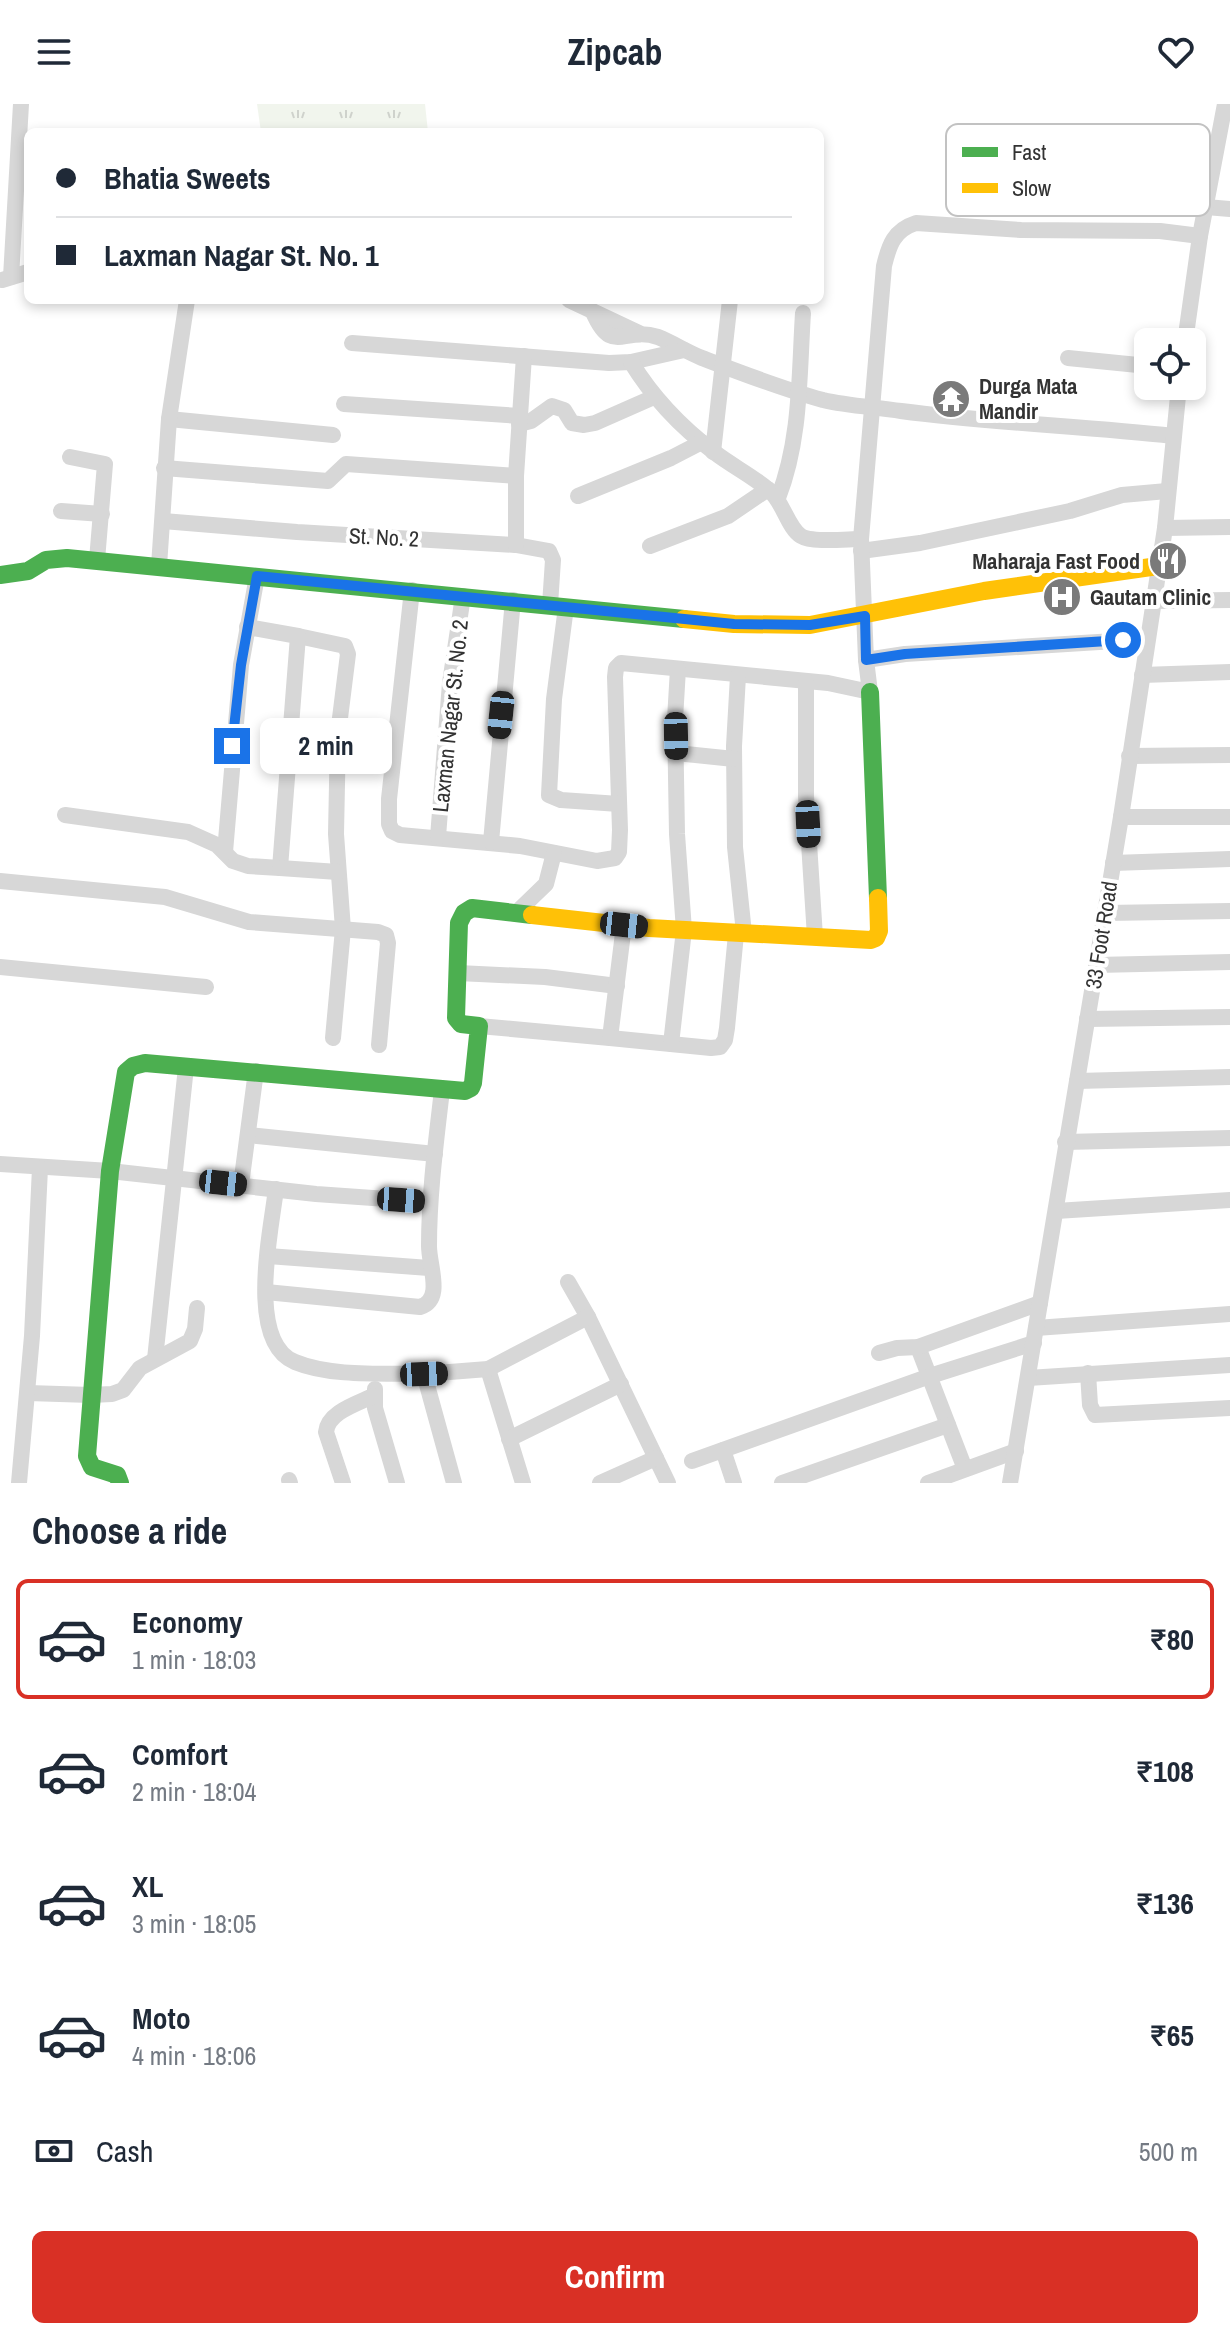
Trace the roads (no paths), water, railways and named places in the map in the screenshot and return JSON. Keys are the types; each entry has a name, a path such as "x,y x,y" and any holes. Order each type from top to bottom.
{"street":[{"path":"5,279 8,183 21,104"},
{"path":"1210,188 1226,114"},
{"path":"1210,207 1230,209"},
{"path":"1187,328 1204,216"},
{"path":"738,676 734,759 740,934 725,1040 720,1047 457,1022 459,923 464,913 472,908 684,930 740,934 871,940 876,938 879,931 870,692 861,545 884,266 889,246 895,234 905,226 933,222 1021,230 1160,231 1200,236"},
{"path":"159,566 169,419 186,304"},
{"path":"577,304 639,333 661,338 725,366 822,399 966,420 1058,424 1173,436"},
{"path":"708,447 725,366 730,304"},
{"path":"593,312 601,331 616,338 639,333"},
{"path":"650,546 728,516 773,494 791,459 803,313"},
{"path":"609,363 616,338"},
{"path":"352,343 609,363 631,362 684,350"},
{"path":"516,545 516,476 524,356"},
{"path":"1068,358 1134,365"},
{"path":"631,362 654,397 708,447 773,494 794,530 809,539 861,545 920,543 1070,511 1122,495 1167,491"},
{"path":"344,404 531,421 552,406 564,410 572,423 584,425 654,397"},
{"name":"33 Foot Road","path":"1010,1483 1121,817 1165,528 1177,400"},
{"path":"169,419 333,435"},
{"path":"578,496 708,447"},
{"path":"70,457 105,464 97,560"},
{"path":"164,468 328,481 346,464 516,476"},
{"path":"61,511 102,514"},
{"name":"St. No. 2","path":"163,521 543,549 552,555 558,606"},
{"path":"1165,528 1230,527"},
{"path":"0,575 28,571 55,558 97,560 734,624 810,625 984,591 1158,566"},
{"path":"225,852 232,746 247,627 257,576"},
{"path":"412,590 389,799 389,824 392,831 400,835 491,842 597,861 615,858 619,852 619,804 614,705 616,668 621,663 806,682 870,692"},
{"name":"Laxman Nagar St. No. 2","path":"438,837 450,683 463,596"},
{"path":"491,842 513,600"},
{"path":"1153,601 1230,600"},
{"path":"558,606 549,795 561,800 619,804"},
{"path":"247,627 337,643 345,646 348,654 338,734 338,872 343,929 333,1038"},
{"path":"280,868 298,636"},
{"path":"866,660 905,654 1147,639"},
{"path":"671,1044 684,930 677,834 678,669"},
{"path":"1142,675 1230,672"},
{"path":"806,682 806,796 815,937"},
{"path":"676,753 734,759"},
{"path":"1129,756 1230,755"},
{"path":"65,815 188,832 205,838 233,861 248,866 338,872"},
{"path":"1121,817 1230,817"},
{"path":"516,913 546,884 554,853"},
{"path":"1113,863 1230,859"},
{"path":"0,881 165,897 249,922 386,935 388,943 379,1045"},
{"path":"1106,913 1230,911"},
{"path":"610,1038 624,925"},
{"path":"1096,965 1230,962"},
{"path":"0,967 206,987"},
{"path":"458,973 509,974 617,986"},
{"path":"1087,1019 1230,1017"},
{"path":"120,1483 117,1475 92,1467 88,1462 110,1171 126,1072 133,1066 145,1063 465,1091 471,1088 479,1026"},
{"path":"155,1359 186,1067"},
{"path":"241,1185 256,1071"},
{"path":"1077,1081 1230,1077"},
{"path":"266,1292 420,1307 433,1299 435,1290 429,1268 430,1202 442,1090"},
{"path":"248,1135 435,1154"},
{"path":"1065,1142 1230,1138"},
{"path":"0,1164 110,1171 430,1202"},
{"path":"19,1483 28,1393 40,1168"},
{"path":"276,1189 268,1256 267,1321 275,1345 292,1361 311,1367 382,1373 424,1374 488,1369 588,1317"},
{"path":"1056,1211 1230,1200"},
{"path":"268,1256 429,1268"},
{"path":"568,1282 668,1483"},
{"path":"879,1353 918,1347 1040,1303"},
{"path":"28,1393 91,1395 123,1390 140,1368 190,1341 195,1329 197,1308"},
{"path":"692,1461 1035,1335 1230,1314"},
{"path":"918,1347 965,1469"},
{"path":"1028,1378 1230,1365"},
{"path":"488,1369 523,1483"},
{"path":"382,1373 373,1396 397,1483"},
{"path":"1088,1373 1090,1405 1095,1415 1230,1408"},
{"path":"424,1374 454,1483"},
{"path":"509,1439 621,1384"},
{"path":"343,1483 326,1432 327,1423 373,1396"},
{"path":"782,1483 948,1425"},
{"path":"723,1450 734,1483"},
{"path":"928,1483 1016,1451"},
{"path":"600,1483 656,1458"}],"place":[{"name":"Durga Mata Mandir","path":"951,399"},
{"name":"Maharaja Fast Food","path":"1168,561"},
{"name":"Gautam Clinic","path":"1062,597"}]}
